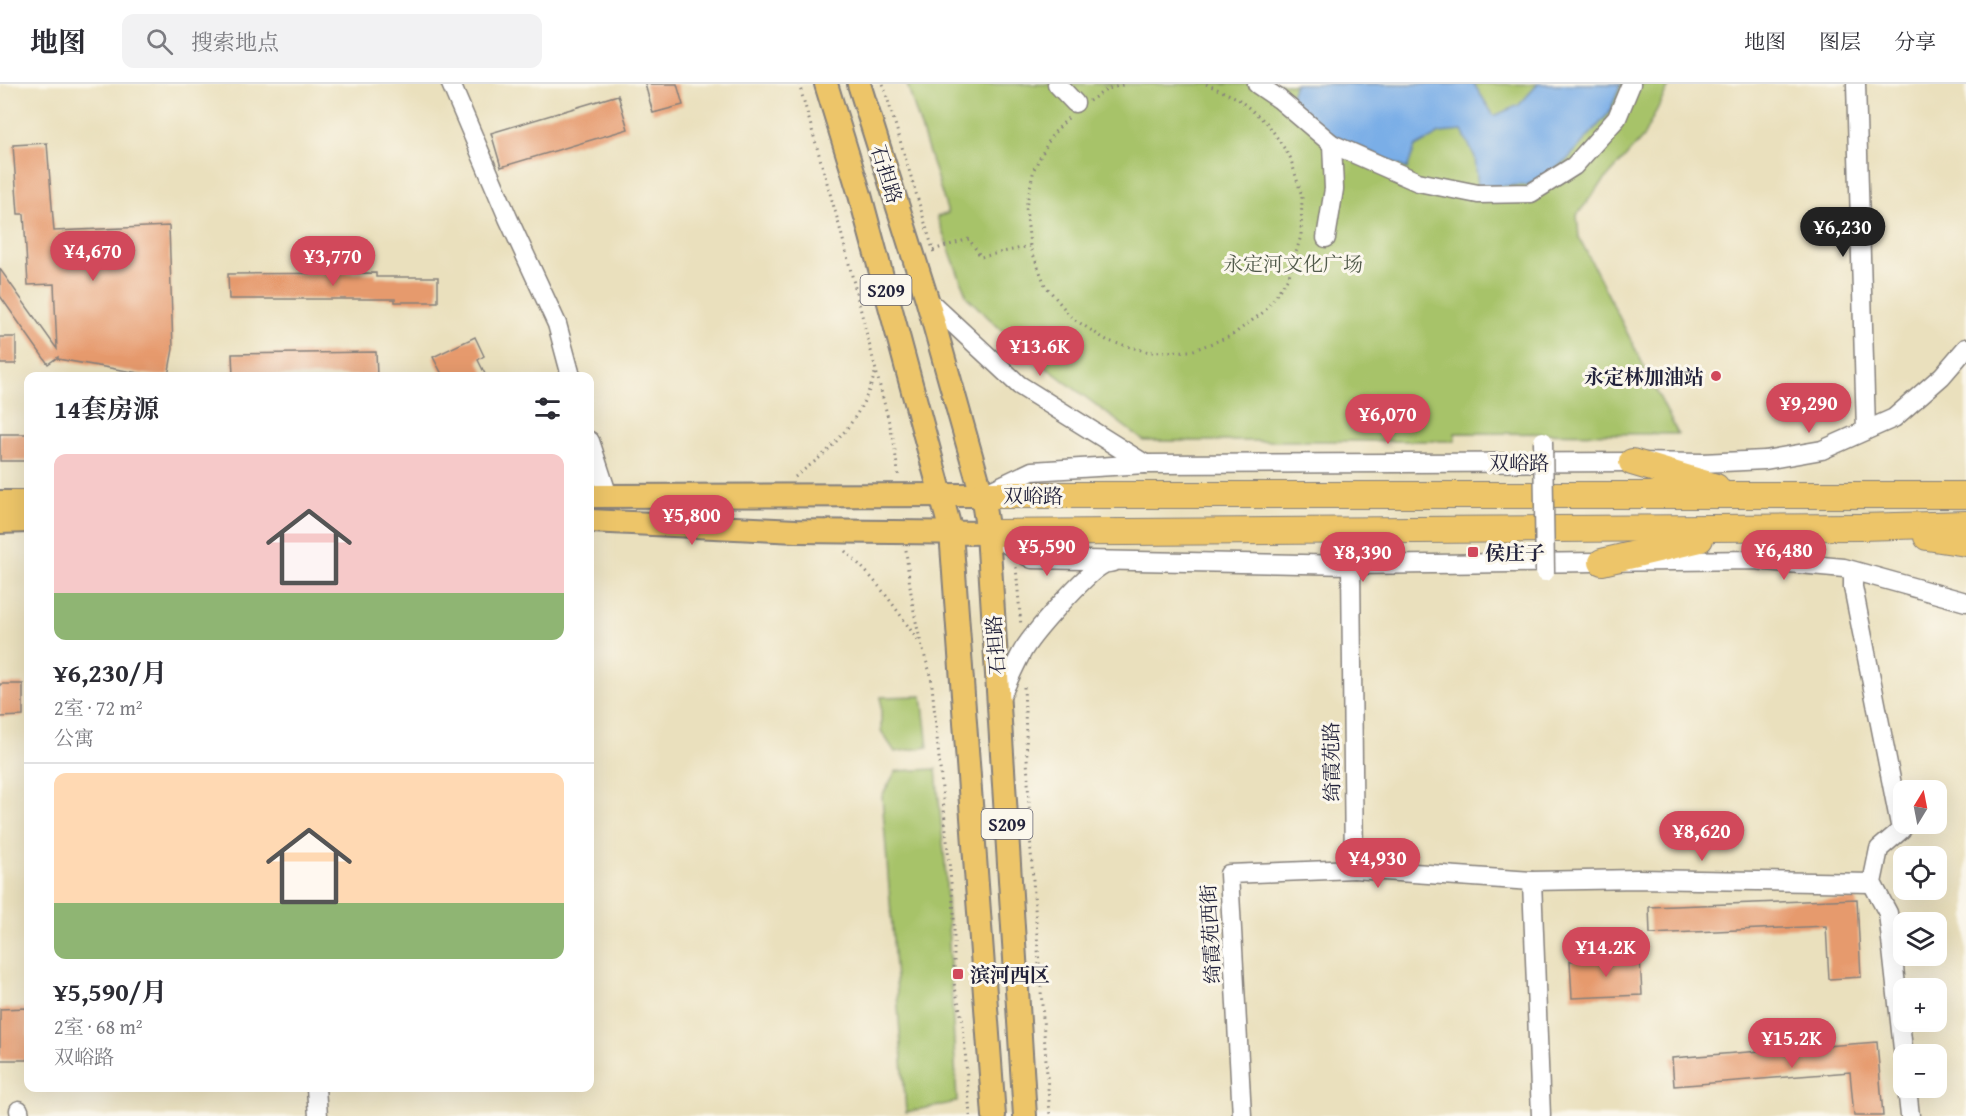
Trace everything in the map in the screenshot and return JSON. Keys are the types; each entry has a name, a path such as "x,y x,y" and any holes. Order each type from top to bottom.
{"highway":[{"path":"1632,462 1742,495"},
{"name":"双峪路","path":"982,495 1966,495"},
{"name":"双峪路","path":"988,532 1861,528 1966,524"},
{"path":"1602,562 1744,528"},
{"path":"1861,528 1966,543"}],"main road":[{"name":"石担路","path":"826,84 860,195 951,532 994,1116"},
{"name":"石担路","path":"859,84 927,299 982,495 988,532 1025,1116"},
{"path":"599,496 982,495"},
{"path":"0,502 24,502"},
{"path":"0,522 24,521"},
{"path":"594,521 796,531 988,532"}],"street":[{"path":"451,84 508,218 557,324 570,372"},
{"path":"1057,84 1075,103"},
{"path":"1249,87 1279,99 1332,144 1418,182 1478,194 1531,193 1574,166 1617,118 1630,84"},
{"path":"1856,84 1866,430"},
{"path":"1318,237 1334,189 1332,144"},
{"path":"927,299 1019,385 1145,464"},
{"name":"双峪路","path":"982,495 1032,471 1145,464 1702,463 1765,460 1822,450 1894,418 1942,376 1966,348"},
{"path":"1543,441 1545,572"},
{"path":"594,465 599,496"},
{"path":"988,532 1032,559 1351,565 1754,560 1853,571 1966,602"},
{"path":"999,701 1022,652 1061,604 1104,564 1124,560"},
{"name":"绮霞苑路","path":"1351,565 1354,869"},
{"path":"1853,571 1853,587 1901,830 1879,849 1872,883 1888,913 1902,1044"},
{"path":"1354,869 1532,881 1638,879 1872,883"},
{"name":"绮霞苑西街","path":"1242,1116 1229,874 1354,869"},
{"path":"1532,881 1541,1116"},
{"path":"316,1092 318,1116"},
{"path":"1908,1098 1910,1116"}],"path":[{"path":"799,84 841,232 894,438 901,495"},
{"path":"1034,169 1026,207 1030,246 1045,285 1072,318 1108,341 1149,352 1191,351 1231,336 1265,311 1289,276 1301,236 1302,196 1290,157 1268,124 1237,98 1206,84"},
{"path":"1237,98 1249,87"},
{"path":"1301,236 1318,237"},
{"path":"933,250 969,239 981,257 1030,246"},
{"path":"773,496 831,447 856,417 869,393 876,371"},
{"path":"904,532 909,588 920,644 931,675 954,913 954,983 963,1023 970,1116"},
{"path":"843,549 882,588 920,644"}],"green space":[{"name":"永定河文化广场","path":"907,84 1670,84 1643,137 1577,215 1579,237 1678,434 1455,433 1455,441 1144,441 1019,347 967,297 937,217 948,213"},
{"path":"922,696 928,747 895,752 881,731 881,697"},
{"path":"936,769 945,863 957,1102 906,1112 882,796 896,771"}],"water":[{"path":"1295,84 1474,84 1494,116 1519,105 1538,84 1621,84 1609,113 1566,161 1528,185 1478,187 1475,157 1462,131 1440,133 1415,147 1407,169 1327,132 1290,98"}],"building":[{"path":"645,84 677,84 683,105 653,113"},
{"path":"618,95 628,129 501,167 491,133"},
{"path":"47,143 54,231 169,226 173,349 169,372 133,372 58,359 58,357 48,364 0,296 0,269 57,349 54,284 28,285 24,214 18,214 13,145"},
{"path":"376,273 376,277 438,277 438,302 395,302 395,299 229,299 228,274"},
{"path":"0,337 16,337 16,364 0,364"},
{"path":"475,337 484,356 478,360 484,372 441,372 433,357"},
{"path":"376,352 377,372 233,372 232,354"},
{"path":"0,434 24,434 24,461 0,461"},
{"path":"0,684 23,684 23,716 0,717"},
{"path":"1857,899 1861,977 1829,979 1826,926 1650,934 1649,907"},
{"path":"1640,958 1642,995 1572,998 1570,961"},
{"path":"24,1008 24,1060 0,1060 0,1009"},
{"path":"1877,1042 1883,1116 1854,1116 1850,1072 1674,1086 1672,1058"}],"place":[{"name":"永定林加油站","path":"1716,376"},
{"name":"侯庄子","path":"1473,552"},
{"name":"滨河西区","path":"958,974"}]}
